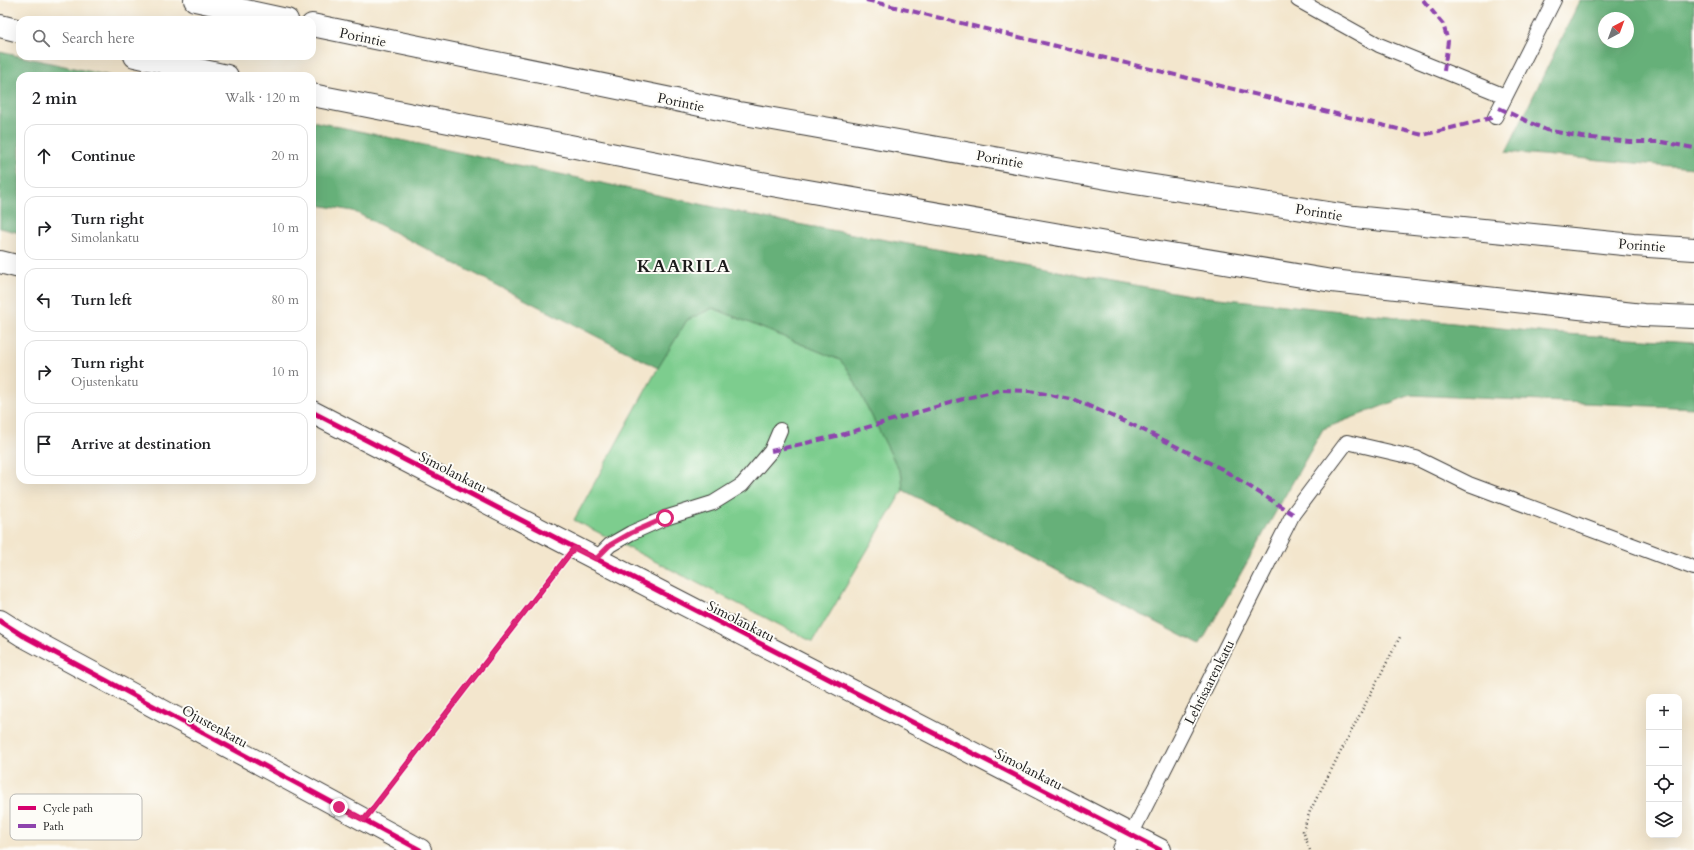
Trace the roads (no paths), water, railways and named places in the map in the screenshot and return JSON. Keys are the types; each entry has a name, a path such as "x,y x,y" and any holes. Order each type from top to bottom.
{"main road":[{"path":"195,0 269,16"},
{"path":"0,26 16,30"},
{"name":"Porintie","path":"316,27 739,113 1135,183 1354,217 1633,245 1694,249"},
{"path":"154,60 209,72"},
{"path":"316,96 728,177 1129,248 1332,281 1643,315 1694,318"},
{"path":"0,262 16,266"},
{"name":"Simolankatu","path":"316,414 596,559 1128,843 1160,850"},
{"name":"Ojustenkatu","path":"0,621 22,635 420,850"}],"lane":[{"path":"1298,0 1379,45 1505,96"},
{"path":"1495,117 1554,0"},
{"path":"596,559 610,545 631,533 665,518 713,503 742,485 771,451 780,430"},
{"name":"Lehtisaarenkatu","path":"1128,843 1293,514 1348,442 1416,458 1469,484 1694,568"}],"district":[{"name":"KAARILA","path":"684,266"}]}
